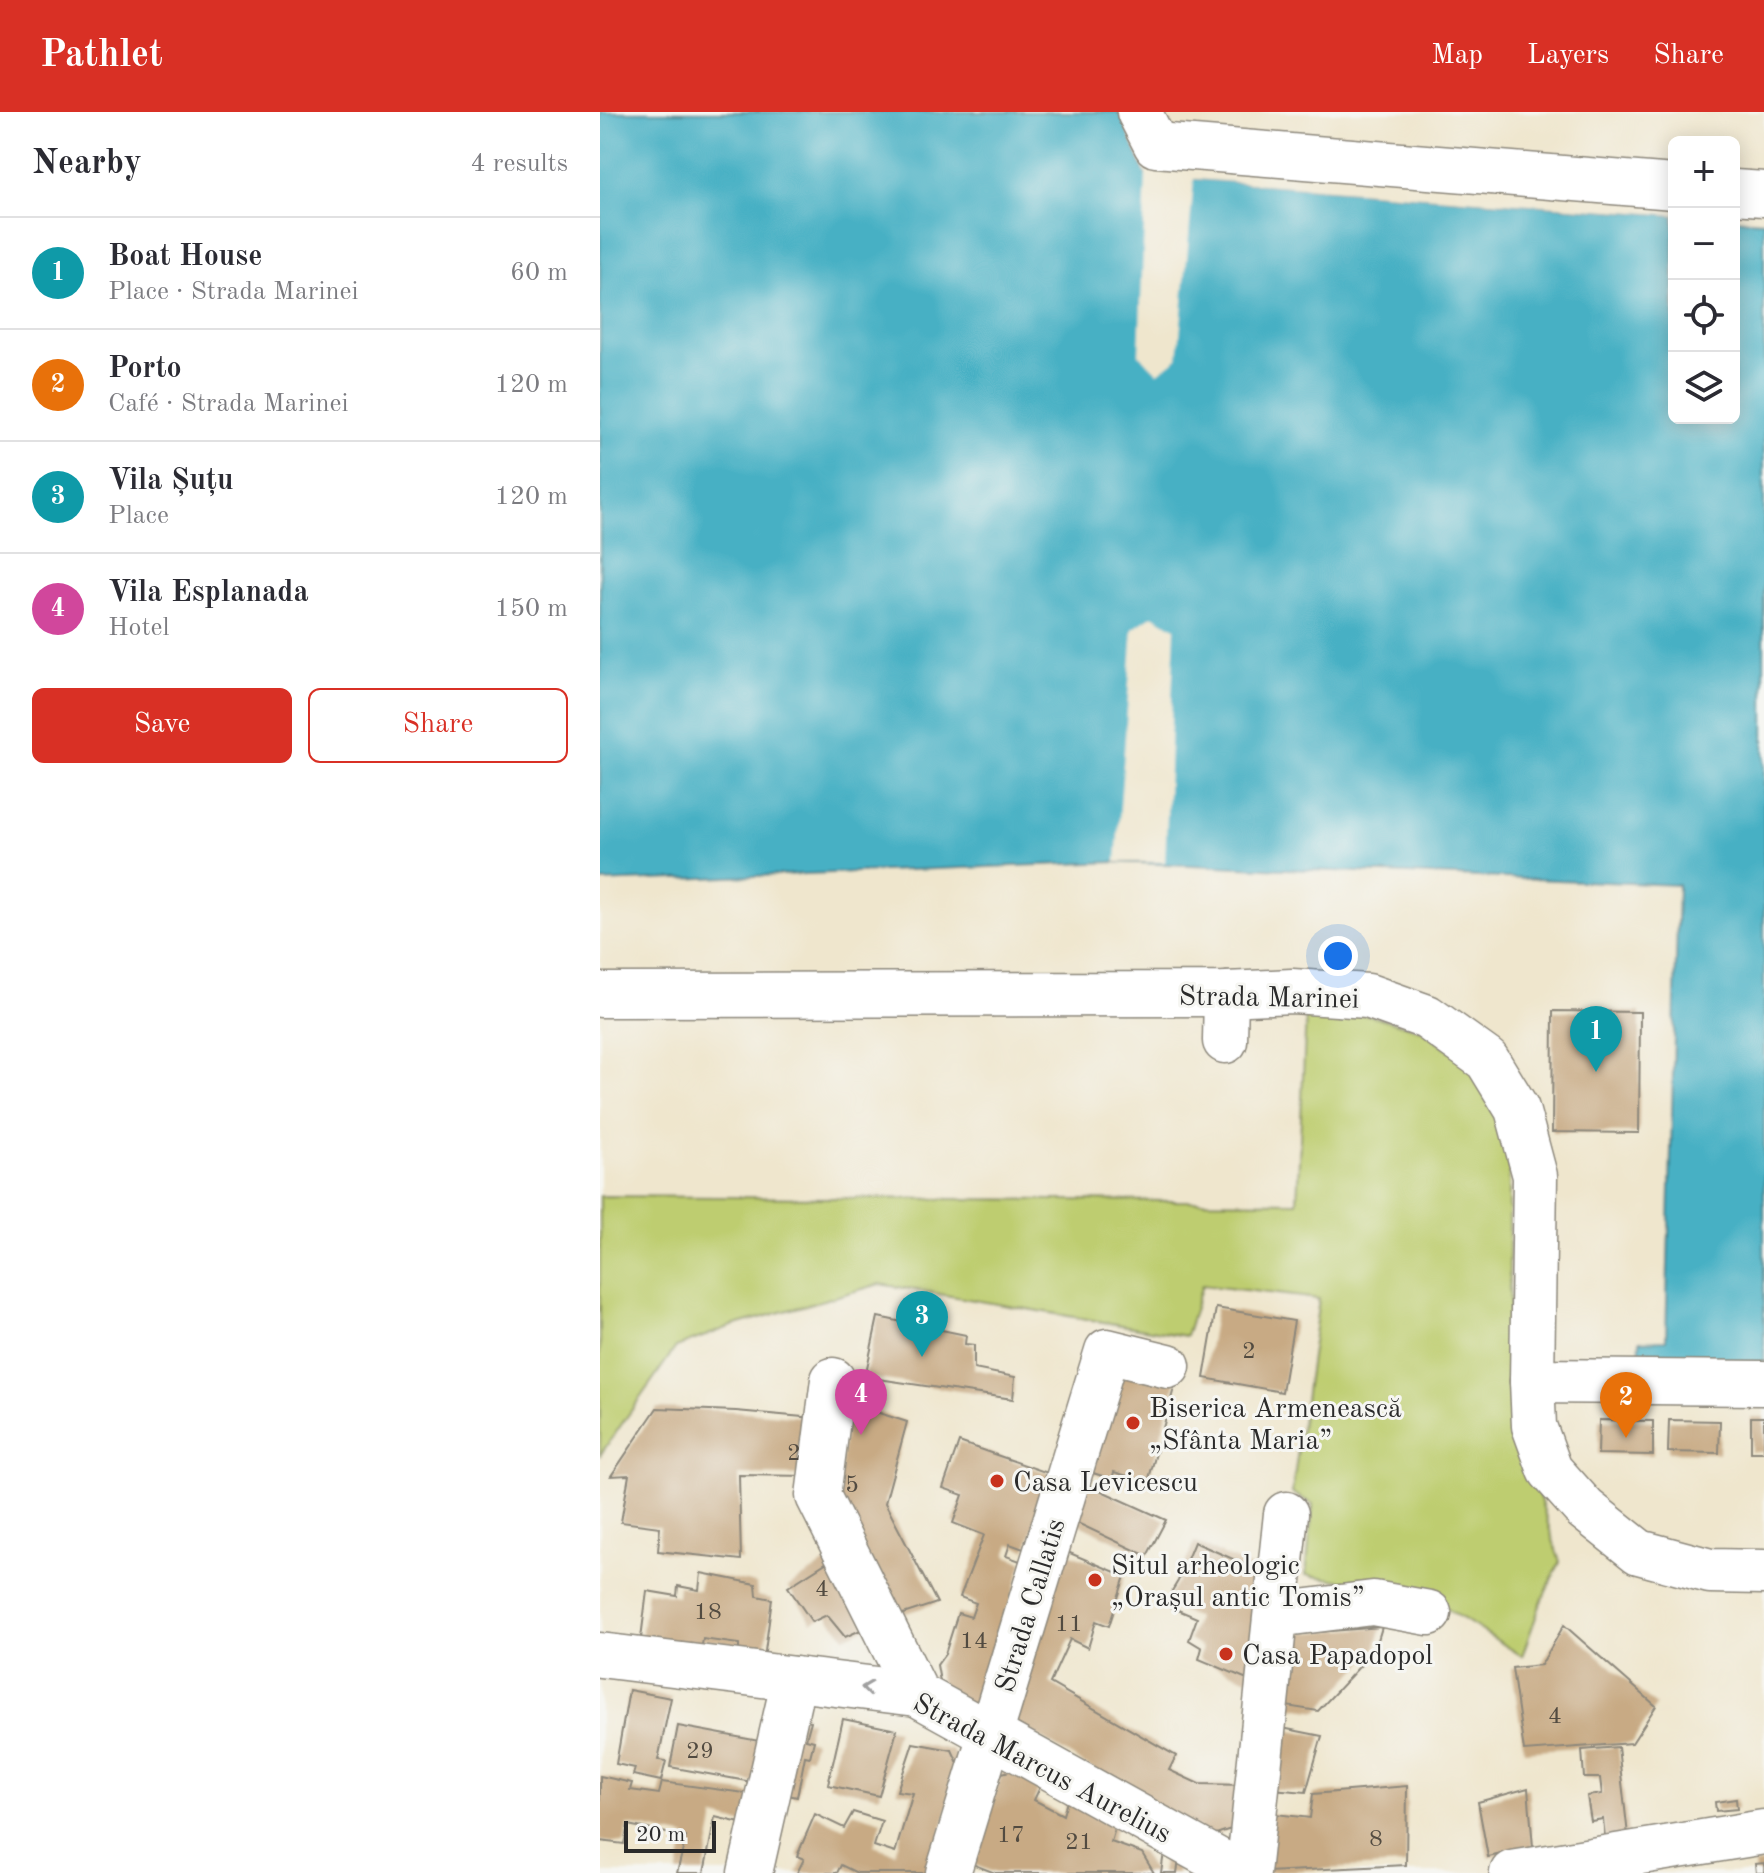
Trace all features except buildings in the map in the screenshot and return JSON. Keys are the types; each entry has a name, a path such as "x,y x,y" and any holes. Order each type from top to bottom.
{"street":[{"path":"1139,112 1156,145 1668,187"},
{"path":"1740,192 1764,194"},
{"name":"Strada Marinei","path":"600,995 1226,994 1292,991 1368,996 1427,1017 1487,1060 1517,1109 1535,1176 1534,1426 1550,1470 1585,1509 1639,1552 1710,1571 1764,1572"},
{"path":"1225,1041 1226,994"},
{"name":"Strada Callatis","path":"948,1873 1107,1351 1168,1366"},
{"path":"833,1380 818,1496 917,1694"},
{"path":"1532,1381 1764,1383"},
{"path":"1248,1873 1286,1514"},
{"path":"1276,1615 1373,1603 1429,1613"},
{"name":"Strada Marcus Aurelius","path":"600,1655 917,1694 1241,1873"},
{"path":"750,1873 794,1679"},
{"path":"1512,1873 1764,1832"}],"green space":[{"path":"1306,1014 1369,1015 1422,1030 1475,1069 1509,1147 1509,1283 1514,1416 1560,1562 1542,1600 1522,1656 1422,1593 1306,1575 1313,1504 1292,1493 1319,1299 1202,1285 1186,1336 880,1284 732,1326 676,1347 600,1455 600,1196 1297,1202"}],"water":[{"path":"600,112 1120,112 1146,175 1668,215 1668,424 1740,424 1740,219 1764,221 1764,1369 1639,1369 1640,1341 1666,1340 1678,885 1116,862 600,882"}],"pier":[{"path":"1120,112 1125,112 1149,171 1668,211 1668,215 1194,179 1178,358 1158,373 1139,354 1146,175"},
{"path":"1153,615 1175,628 1165,862 1116,862 1133,629"}],"place":[{"name":"Boat House","path":"1596,1072"},
{"name":"Vila Șuțu","path":"922,1357"},
{"name":"Biserica Armenească „Sfânta Maria”","path":"1133,1423"},
{"name":"Vila Esplanada","path":"861,1435"},
{"name":"Porto","path":"1626,1438"},
{"name":"Casa Levicescu","path":"997,1481"},
{"name":"Situl arheologic „Orașul antic Tomis”","path":"1095,1580"},
{"name":"Casa Papadopol","path":"1226,1654"}]}
